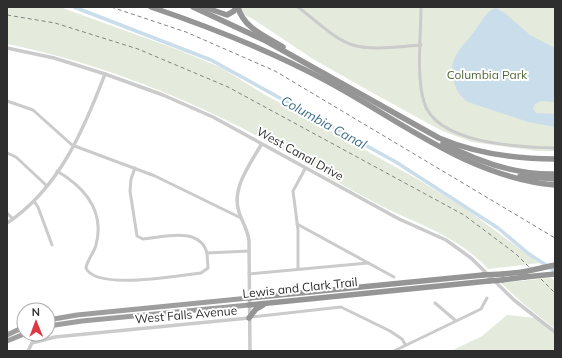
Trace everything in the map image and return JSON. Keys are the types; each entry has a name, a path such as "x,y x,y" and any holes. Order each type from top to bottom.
{"highway":[{"path":"150,7 237,39 292,64 337,87 448,152 499,174 527,181 555,185"},
{"path":"193,7 247,31 317,69 454,149 490,164 521,172 555,174"},
{"path":"204,7 227,15 234,11 237,7 241,16 250,26 317,69"},
{"path":"415,126 447,141 482,152 512,158 555,159"},
{"path":"448,152 507,174 533,178 555,179"},
{"path":"524,274 555,265"},
{"name":"Lewis and Clark Trail","path":"56,319 77,315 249,302 269,303 489,281 502,277 555,268"},
{"name":"Lewis and Clark Trail","path":"524,274 555,274"},
{"name":"Lewis and Clark Trail","path":"56,324 74,321 483,276 502,277"},
{"path":"249,318 258,308 269,303"}],"street":[{"path":"298,7 342,40 356,46 421,45"},
{"path":"421,7 423,98 428,111 440,124 454,132 474,138 516,146 555,148"},
{"name":"West Canal Drive","path":"7,48 54,58 105,74 163,95 213,117 305,169 400,219 437,235 455,245 471,258 514,300 555,332"},
{"path":"7,223 34,201 47,186 75,146 105,74"},
{"path":"7,101 33,110 75,146 135,168 180,187 241,218"},
{"path":"250,351 250,251 248,233 237,206 237,192 261,145"},
{"path":"7,153 16,156 47,186"},
{"path":"57,171 81,188 90,199 95,211 98,225 97,238 94,250 87,264 87,269 96,276 115,280 201,273 208,268 208,253 202,242 193,236 143,240 138,238 130,191 131,179 135,168"},
{"path":"298,269 297,224 293,191 305,169"},
{"path":"177,192 180,187"},
{"path":"34,201 38,207 52,245"},
{"path":"7,213 13,219"},
{"path":"297,224 394,277"},
{"path":"208,253 250,251"},
{"path":"249,274 368,263"},
{"path":"394,351 405,344 481,309 487,298"},
{"path":"435,303 455,320"},
{"name":"West Falls Avenue","path":"28,351 30,345 37,341 67,336 249,318 264,314 341,307 390,331 402,339 405,344"}],"green space":[{"path":"7,7 60,7 176,49 222,68 262,93 419,180 466,209 539,263 488,269 476,257 449,238 389,210 226,120 173,96 119,75 36,50 7,44"},
{"name":"Columbia Park","path":"229,7 555,7 555,151 537,151 472,142 442,131 313,59 253,19"},
{"path":"551,278 555,281 555,329 501,283"},
{"path":"507,315 536,318 555,334 555,351 451,351 482,336"}],"water":[{"path":"496,8 506,14 530,35 555,48 555,102 541,101 535,104 533,109 536,113 555,114 555,127 528,122 468,102 457,90 452,69 455,56 476,30 488,12"}],"waterway":[{"name":"Columbia Canal","path":"74,7 211,60 396,162 498,228 529,254 555,271"}],"railway":[{"path":"111,7 186,32 275,71 555,238"},
{"path":"7,15 55,23 138,49 228,87 464,215 516,254 555,293"}]}
